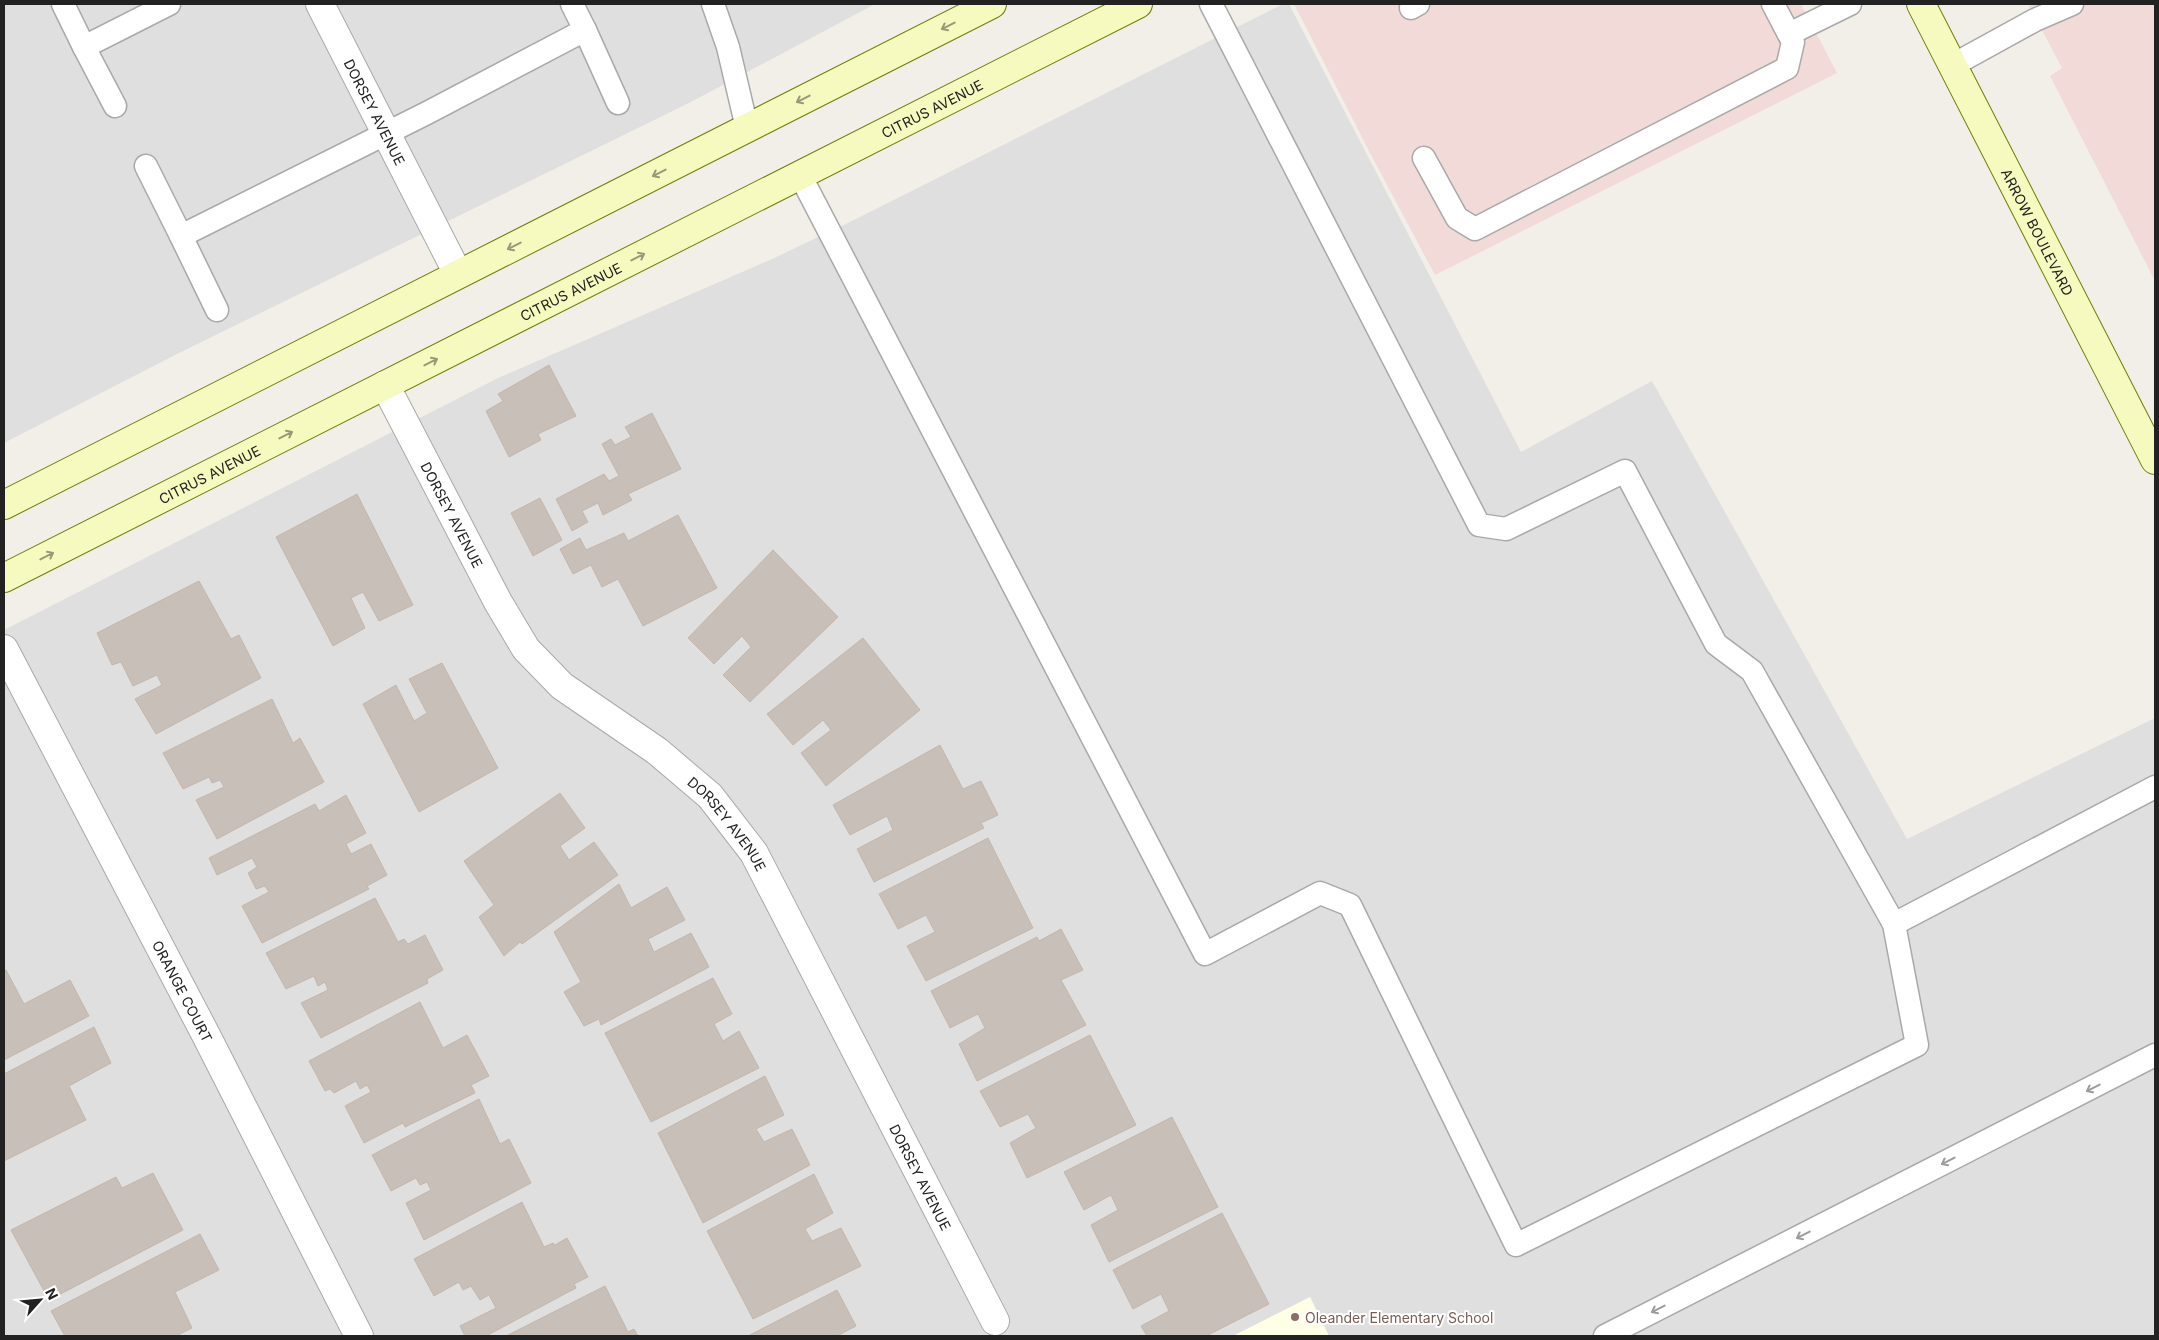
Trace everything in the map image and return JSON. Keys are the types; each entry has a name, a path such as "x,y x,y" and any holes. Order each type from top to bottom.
{"main road":[{"path":"4,505 992,4"},
{"name":"CITRUS AVENUE","path":"4,578 1138,4"},
{"name":"ARROW BOULEVARD","path":"1921,4 2155,460"}],"street":[{"name":"DORSEY AVENUE","path":"320,4 458,274"},
{"name":"DORSEY AVENUE","path":"385,385 498,602 526,649 562,686 657,751 710,796 754,853 995,1321"},
{"name":"ORANGE COURT","path":"4,648 359,1336"}],"lane":[{"path":"63,4 115,106"},
{"path":"84,46 170,4"},
{"path":"572,4 618,103"},
{"path":"713,4 728,47 748,128"},
{"path":"800,175 1205,954 1320,893 1350,905 1516,1244 1917,1045 1894,924 1752,671 1716,644 1625,471 1506,529 1479,525 1211,4"},
{"path":"1424,158 1457,218 1475,228 1788,68 1793,42 1773,4"},
{"path":"1789,34 1850,4"},
{"path":"1952,65 2035,20 2071,4"},
{"path":"181,236 584,30"},
{"path":"146,166 217,310"},
{"path":"1894,924 2155,787"},
{"path":"1605,1336 2146,1060"}],"shaded area":[{"path":"4,4 875,4 691,102 177,354 4,443"},
{"path":"1283,4 1289,4 1521,452 1652,381 1907,839 2155,718 2155,1336 1329,1336 1309,1298 1233,1336 4,1336 4,630 498,378 770,260 854,220"},
{"path":"1294,4 1801,4 1837,73 1435,275"},
{"path":"2028,4 2155,4 2155,281 2050,76 2062,68"},
{"name":"Oleander Elementary School","path":"1310,1297 1329,1336 1233,1336"}],"building":[{"path":"549,365 576,416 538,434 541,440 509,457 486,411 503,401 498,394"},
{"path":"652,413 681,469 628,494 632,500 603,515 598,503 582,511 588,522 572,531 556,499 604,474 609,481 619,476 602,444 611,439 615,445 631,437 625,427"},
{"path":"357,494 413,605 379,621 363,592 351,598 365,628 333,646 276,537"},
{"path":"540,498 562,540 533,556 511,513"},
{"path":"678,515 717,588 643,626 618,579 602,587 591,565 573,574 560,549 580,538 586,550 624,533 628,541"},
{"path":"773,550 838,617 750,702 723,675 751,647 742,636 714,664 688,638"},
{"path":"199,581 231,639 239,635 261,678 156,734 135,699 162,685 157,675 133,686 121,662 112,665 97,633"},
{"path":"863,638 920,710 826,786 801,753 831,730 823,720 793,745 767,714"},
{"path":"442,663 498,768 419,812 363,704 396,685 414,721 427,713 409,679"},
{"path":"272,699 293,743 300,738 324,782 217,839 196,800 224,787 220,780 212,783 209,777 183,789 163,753"},
{"path":"940,745 963,789 981,781 998,815 981,823 984,828 874,882 857,849 893,830 887,816 850,835 833,805"},
{"path":"560,793 585,828 560,846 569,860 594,842 618,875 522,944 520,942 504,956 479,917 494,905 464,861"},
{"path":"346,795 366,833 346,844 351,854 371,844 387,875 367,886 369,889 262,943 242,906 269,892 265,886 256,889 248,873 257,867 252,858 217,875 209,858 315,804 319,811"},
{"path":"988,838 1033,928 926,981 907,946 935,932 926,915 898,929 879,894"},
{"path":"619,884 631,908 667,887 685,920 648,939 654,952 691,933 709,967 601,1025 599,1019 584,1026 564,992 581,982 554,932"},
{"path":"375,898 398,942 404,939 408,944 425,935 443,970 427,979 428,983 321,1038 301,1003 328,990 325,982 318,986 314,976 286,989 266,953"},
{"path":"1061,929 1083,970 1061,980 1086,1025 977,1081 959,1044 985,1028 978,1014 950,1028 931,991 1037,937 1039,941"},
{"path":"6,970 24,1004 70,980 89,1016 4,1060 4,971"},
{"path":"713,978 732,1014 714,1024 723,1041 739,1031 759,1068 651,1122 605,1033"},
{"path":"420,1002 443,1048 467,1035 489,1076 471,1085 475,1093 405,1127 403,1123 364,1143 345,1106 371,1092 367,1085 360,1089 356,1081 334,1093 330,1089 325,1091 309,1061"},
{"path":"94,1027 111,1063 69,1086 86,1120 4,1161 4,1074"},
{"path":"1090,1035 1136,1125 1027,1178 1010,1143 1036,1128 1028,1114 1000,1127 980,1091"},
{"path":"765,1076 784,1115 756,1129 764,1142 792,1129 810,1165 703,1223 658,1133"},
{"path":"479,1099 500,1144 509,1139 531,1183 424,1240 406,1203 431,1190 427,1182 420,1185 416,1178 391,1191 372,1155"},
{"path":"1172,1117 1218,1207 1109,1262 1091,1225 1118,1210 1111,1195 1084,1210 1064,1172"},
{"path":"153,1173 183,1230 49,1300 11,1230 116,1177 122,1188"},
{"path":"814,1174 833,1213 805,1229 812,1241 841,1228 861,1266 753,1319 707,1231"},
{"path":"522,1202 544,1247 553,1243 555,1245 567,1238 588,1277 574,1284 576,1288 486,1336 465,1336 460,1326 496,1308 489,1295 480,1300 471,1286 463,1290 459,1282 434,1296 414,1259"},
{"path":"1222,1213 1269,1304 1206,1336 1147,1336 1141,1326 1169,1311 1161,1294 1133,1309 1113,1270"},
{"path":"200,1234 219,1270 175,1292 192,1328 176,1336 65,1336 51,1311"},
{"path":"605,1286 628,1332 634,1329 638,1336 506,1336"},
{"path":"837,1290 856,1326 837,1336 748,1336"}],"place":[{"name":"Oleander Elementary School","path":"1295,1317"}]}
